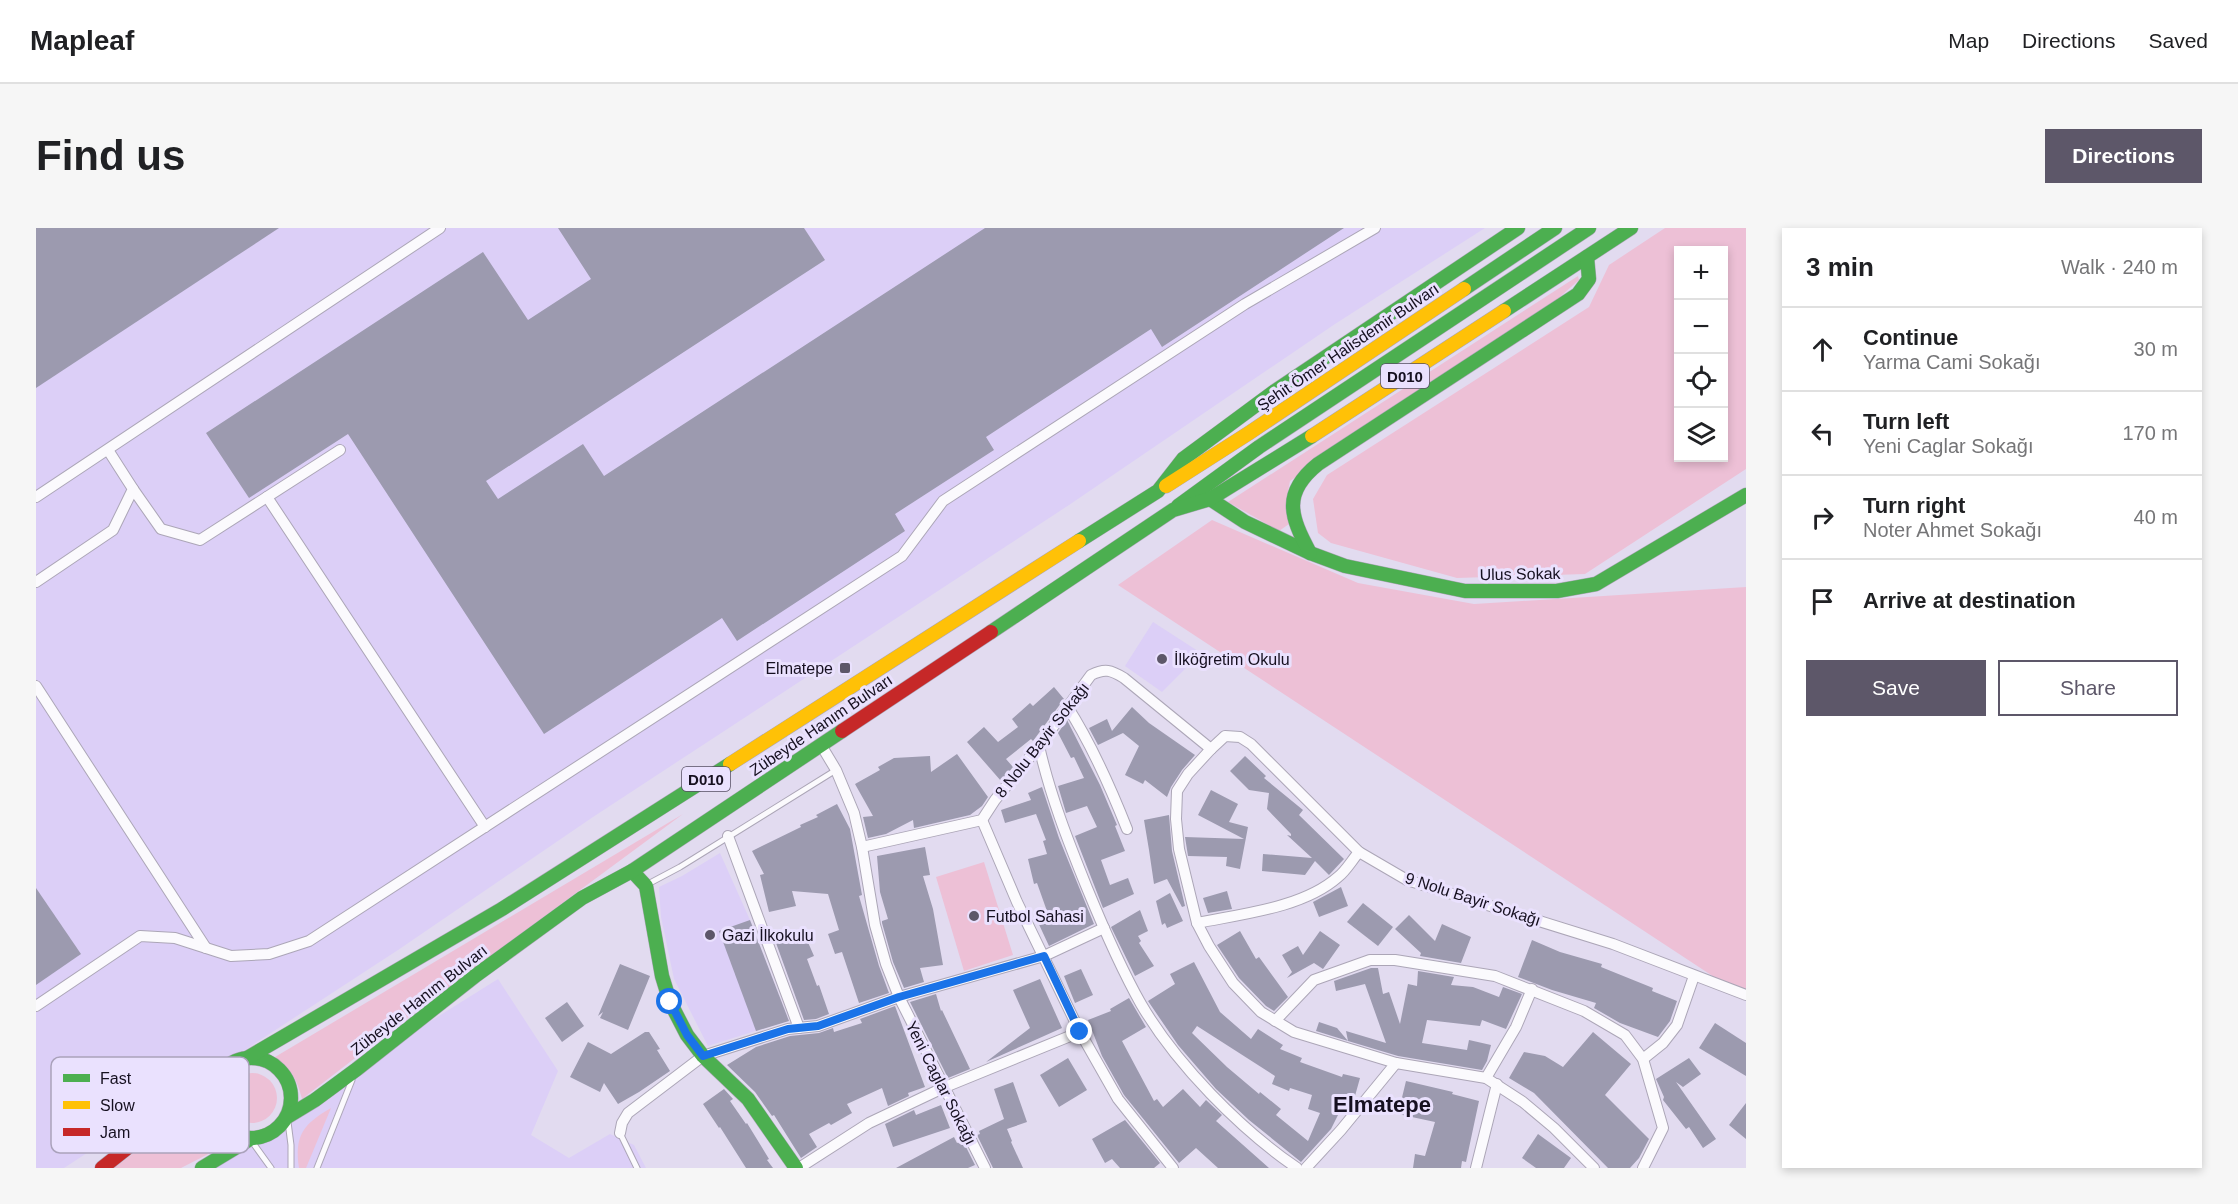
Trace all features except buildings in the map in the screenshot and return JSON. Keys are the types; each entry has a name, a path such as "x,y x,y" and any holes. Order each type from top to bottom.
{"main road":[{"name":"D010","path":"1158,491 1183,459 1275,391 1518,228"},
{"name":"Şehit Ömer Halisdemir Bulvarı","path":"1158,491 1250,433 1555,228"},
{"name":"Şehit Ömer Halisdemir Bulvarı","path":"1259,447 1589,228"},
{"name":"D010","path":"1173,510 1210,500 1268,465 1631,228"},
{"path":"1310,553 1296,528 1293,499 1300,480 1318,464 1578,294 1589,279 1587,257"},
{"name":"Zübeyde Hanım Bulvarı","path":"250,1139 272,1133 287,1117 315,1100 357,1069 476,976 582,898 632,871 1173,510 1259,447"},
{"name":"Zübeyde Hanım Bulvarı","path":"249,1057 512,903 1158,491"},
{"name":"Ulus Sokak","path":"1210,500 1245,522 1310,553 1346,566 1465,591 1557,591 1596,584 1746,495"},
{"path":"632,871 646,886 662,976 670,1002 687,1035 703,1056 748,1099 798,1168"},
{"path":"249,1058 271,1063 284,1076 291,1093 291,1105 287,1117"},
{"name":"Zübeyde Hanım Bulvarı","path":"102,1168 121,1153"},
{"name":"Zübeyde Hanım Bulvarı","path":"202,1168 227,1153"}],"street":[{"path":"36,497 440,228"},
{"path":"36,1006 140,936 175,938 231,956 269,954 309,941 902,556 943,501 1245,304 1375,228"},
{"path":"108,450 161,529 200,540 340,450"},
{"path":"36,582 113,530 133,489"},
{"path":"267,497 485,827"},
{"name":"8 Nolu Bayir Sokağı","path":"982,820 995,800 1040,746 1091,675 1100,670 1110,670 1124,678 1211,749"},
{"path":"36,686 206,948"},
{"path":"1067,706 1088,738 1107,777 1127,829"},
{"name":"9 Nolu Bayir Sokağı","path":"1211,749 1226,736 1240,736 1251,744 1326,822 1359,852 1407,880 1613,944 1746,995"},
{"name":"Yeni Caglar Sokağı","path":"821,745 836,770 854,813 875,925 886,964 899,997 985,1168"},
{"path":"1040,746 1048,787 1069,844 1104,928 1141,1004 1173,1051 1205,1087 1267,1148 1297,1168"},
{"path":"1211,749 1188,774 1177,791 1176,819 1179,849 1197,923 1233,983 1262,1012 1294,1032 1396,1064 1486,1078 1523,1102 1554,1128 1594,1168"},
{"path":"862,847 982,820 1009,885 1080,1032 1118,1100 1169,1167"},
{"path":"728,836 799,1028"},
{"path":"1197,923 1289,903 1314,893 1338,878 1359,852"},
{"path":"620,1133 622,1123 628,1113 703,1056 788,1029 818,1026 899,997 1044,956 1104,928"},
{"path":"1275,1021 1314,980 1370,960 1395,960 1495,976 1532,989 1584,1011 1625,1035 1643,1059 1663,1128 1643,1168"},
{"path":"1643,1059 1663,1043 1677,1025 1694,976"},
{"path":"1486,1078 1516,1027 1532,989"},
{"path":"798,1168 869,1123 945,1087 1080,1032"},
{"path":"1306,1168 1396,1064"},
{"path":"1476,1168 1497,1084"}],"lane":[{"path":"646,886 836,770"},
{"path":"317,1168 357,1069"},
{"path":"287,1117 291,1168"},
{"path":"620,1133 637,1168"},
{"path":"250,1139 271,1168"}],"shaded area":[{"path":"36,228 1485,228 1335,324 1069,505 593,817 398,950 234,1057 51,1057 51,1153 87,1153 64,1168 36,1168"},
{"path":"1665,228 1746,228 1746,469 1585,574 1457,578 1331,543 1318,533 1313,499 1327,475 1589,307 1609,265"},
{"path":"1578,276 1579,280 1553,303 1290,481 1287,496 1289,524 1279,531 1228,502"},
{"path":"1212,520 1358,583 1474,604 1746,587 1746,998 1118,585"},
{"name":"İlköğretim Okulu","path":"1153,622 1201,653 1162,692 1125,666"},
{"path":"683,814 407,1018 302,1099 293,1075 275,1057"},
{"name":"Gazi İlkokulu","path":"720,853 750,920 787,1021 708,1046 674,979 661,917 659,887"},
{"name":"Futbol Sahasi","path":"984,862 1013,955 964,971 936,877"},
{"path":"498,979 558,1071 531,1135 569,1158 610,1134 634,1145 646,1168 213,1168 232,1153 249,1153 250,1139 272,1133 287,1117 367,1061"},
{"path":"249,1073 262,1074 270,1080 277,1093 276,1108 270,1116 262,1122 249,1123"},
{"path":"331,1108 306,1168 299,1168 298,1147 303,1132 313,1120"},
{"path":"134,1153 210,1153 181,1168 114,1168"}],"traffic: fast":[{"path":"1079,541 1158,491 1183,459 1275,391 1518,228"},
{"path":"1464,289 1555,228"},
{"path":"1178,506 1259,447 1589,228"},
{"path":"1504,311 1631,228"},
{"path":"1310,553 1298,528 1293,505 1294,495 1306,475 1318,464 1578,294 1589,279 1587,257"},
{"path":"991,632 1173,510 1210,499 1312,436"},
{"path":"1210,499 1245,522 1310,553 1345,566 1465,591 1557,591 1596,584 1746,495"},
{"path":"287,1117 315,1100 357,1069 475,976 582,898 632,871 842,731"},
{"path":"249,1057 502,909 730,764"},
{"path":"632,871 646,886 662,976 670,1002 687,1035 703,1056 748,1099 796,1168"},
{"path":"249,1058 266,1061 279,1070 288,1083 291,1098"},
{"path":"249,1138 266,1135 279,1126 288,1113 291,1098"},
{"path":"202,1168 227,1153"}],"traffic: slow":[{"path":"1166,486 1464,289"},
{"path":"1312,436 1504,311"},
{"path":"730,764 1079,541"}],"traffic: jam":[{"path":"842,731 991,632"},
{"path":"102,1168 121,1153"}],"place":[{"name":"İlköğretim Okulu","path":"1162,659"},
{"name":"Elmatepe","path":"845,668"},
{"name":"Futbol Sahasi","path":"974,916"},
{"name":"Gazi İlkokulu","path":"710,935"}],"district":[{"name":"Elmatepe","path":"1382,1104"}],"route":[{"path":"670,1002 687,1035 703,1056 788,1029 818,1026 899,997 1044,956 1080,1032"}]}
